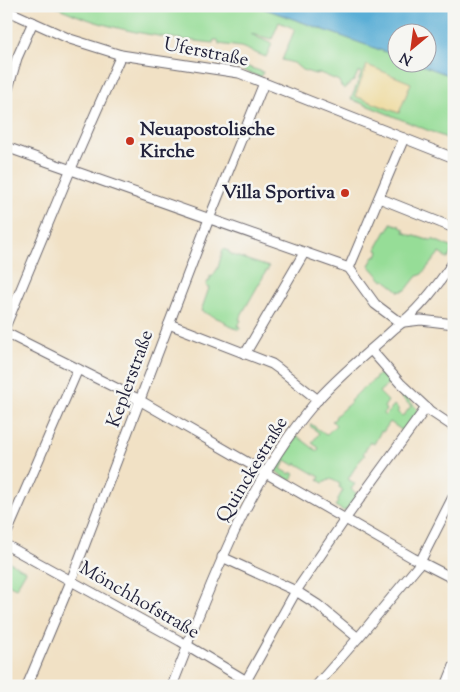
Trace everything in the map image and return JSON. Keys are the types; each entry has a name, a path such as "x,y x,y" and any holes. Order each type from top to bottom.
{"street":[{"name":"Uferstraße","path":"6,10 70,40 121,55 233,72 454,158"},
{"path":"6,96 17,58 33,22"},
{"path":"6,325 70,170 121,55"},
{"name":"Keplerstraße","path":"27,686 72,578 209,219 264,83"},
{"path":"349,268 404,138"},
{"path":"6,147 349,268 375,304 395,319 404,322 421,320 454,324"},
{"path":"379,198 454,228"},
{"path":"245,354 304,253"},
{"name":"Quinckestraße","path":"172,686 222,557 240,519 266,472 296,426 340,377 404,322 424,300 454,261"},
{"path":"169,324 272,364 318,400"},
{"path":"6,333 141,398 345,518 454,579"},
{"path":"371,350 400,384 427,408 454,427"},
{"path":"6,535 78,369"},
{"path":"246,681 296,591 345,518 427,408"},
{"path":"316,686 358,638 420,561 454,495"},
{"name":"Mönchhofstraße","path":"6,545 72,578 255,686"},
{"path":"222,557 296,591 318,605 358,638"},
{"path":"446,686 454,666"}],"green space":[{"path":"55,6 257,6 388,53 388,72 438,71 454,77 454,141 351,99 362,72 358,72 354,81 345,89 339,81 320,73 315,74 302,70 294,63 282,60 295,29 279,22 272,39 251,34 272,44 266,57 241,47 219,44 218,40 214,40 213,43 152,35 113,27"},
{"path":"235,65 242,65 263,72 261,77 239,69"},
{"path":"391,223 400,226 404,229 404,232 412,236 432,241 432,239 453,248 448,259 439,253 406,290 398,292 385,280 383,281 369,265 375,255 377,256 379,251 377,247"},
{"path":"223,249 229,251 232,255 269,267 239,319 241,320 238,326 241,327 239,330 201,311 209,288 206,286 208,281 210,281 210,276 212,277 218,268"},
{"path":"381,372 390,382 379,392 388,401 384,407 386,410 383,414 385,416 394,405 399,410 397,412 402,416 404,415 411,406 401,397 404,395 419,411 403,431 390,422 383,432 381,431 374,444 370,442 363,454 365,455 348,479 355,484 351,489 358,495 345,511 335,506 343,490 339,487 340,484 331,479 323,483 318,480 320,477 296,463 294,465 286,460 281,469 290,474 291,472 295,474 291,481 275,470 297,436 317,451 319,448 312,443 319,433 310,426 311,424 326,435 336,425 332,421 335,417"},
{"path":"6,560 26,571 16,588 6,583"}],"sand":[{"path":"367,65 411,83 399,113 355,96"}],"water":[{"path":"257,6 454,6 454,77 438,71 438,22 388,22 388,53"}],"place":[{"name":"Neuapostolische Kirche","path":"130,141"},
{"name":"Villa Sportiva","path":"345,193"}]}
